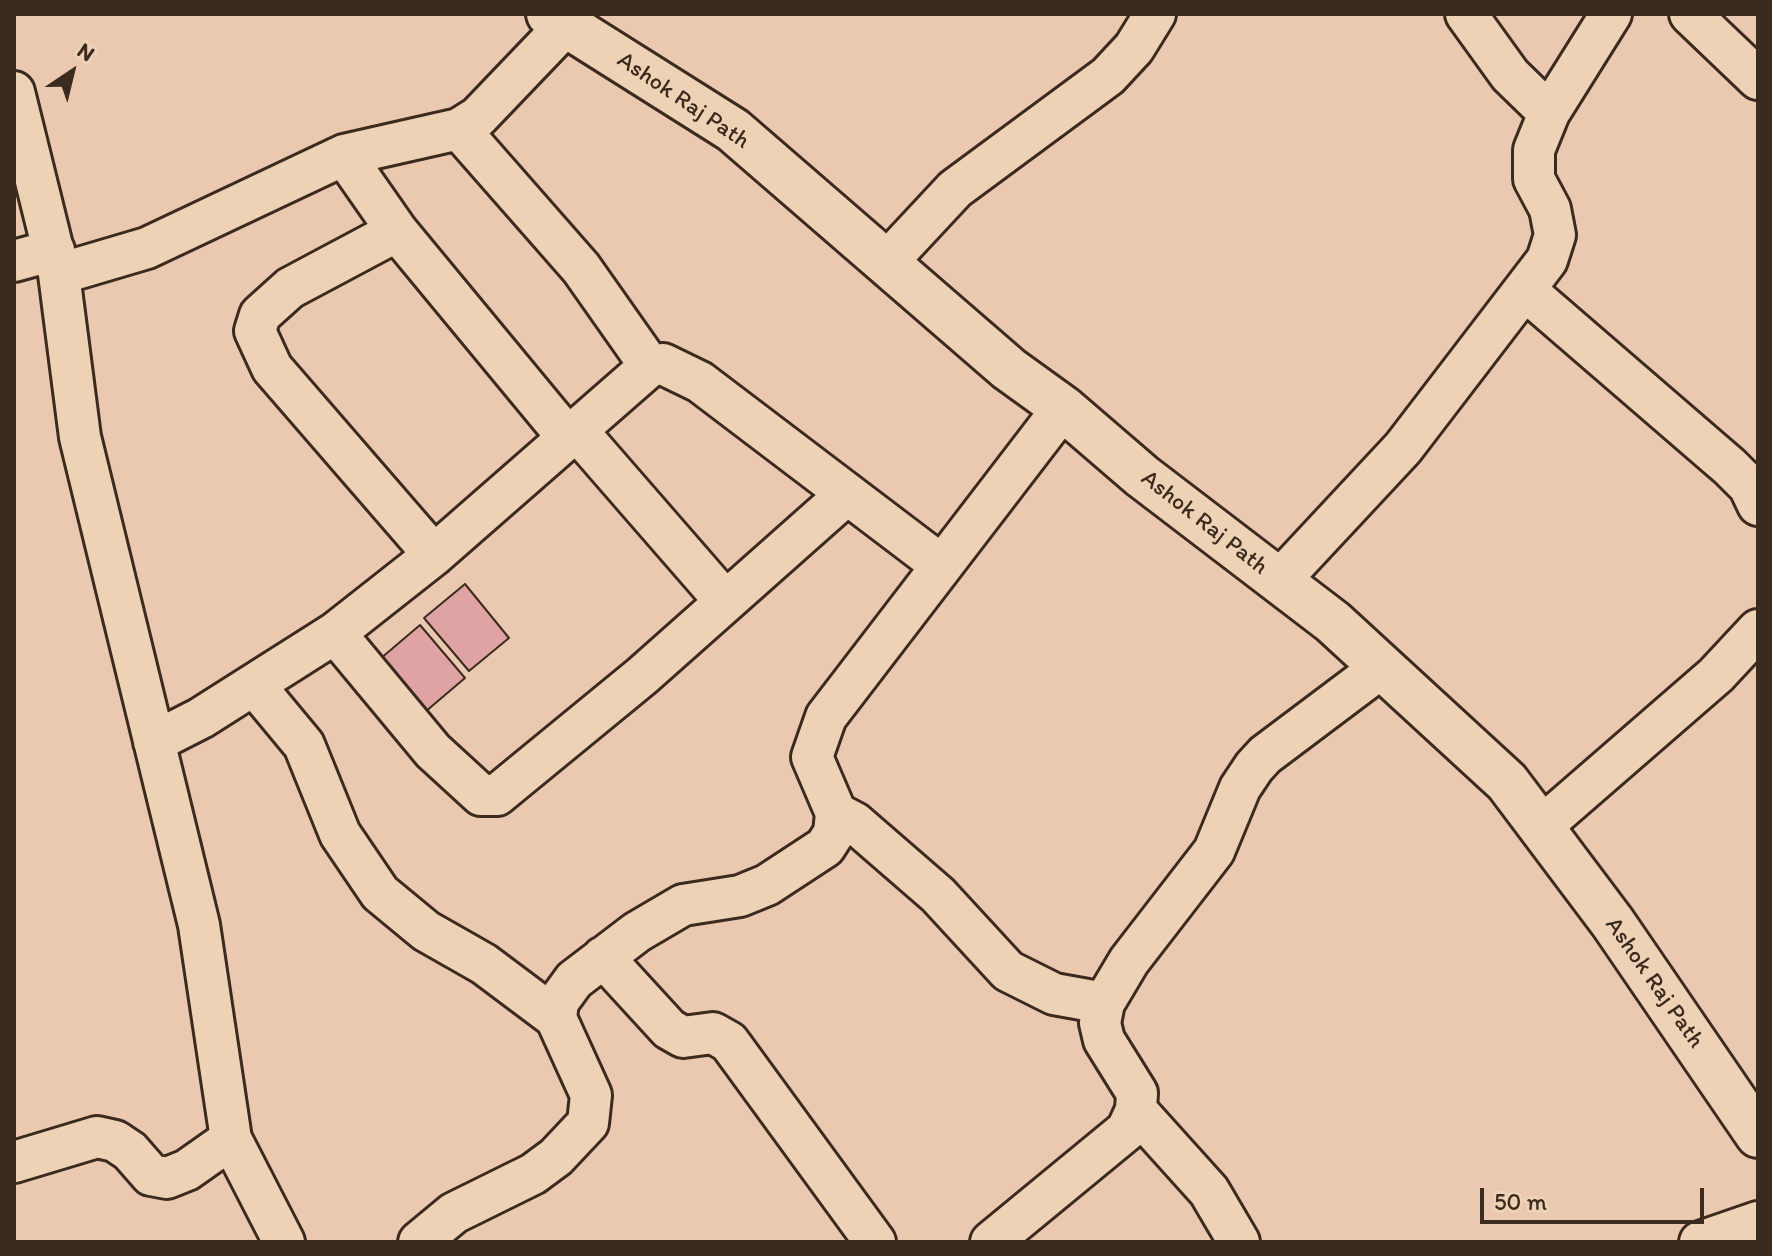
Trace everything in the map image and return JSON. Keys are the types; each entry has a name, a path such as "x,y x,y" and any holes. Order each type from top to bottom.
{"main road":[{"name":"Ashok Raj Path","path":"558,20 733,130 1009,369 1063,408 1142,476 1333,622 1507,782 1613,923 1758,1135"}],"street":[{"path":"886,263 955,189 1108,76 1134,48 1155,14"},
{"path":"1466,14 1510,75 1549,113"},
{"path":"1279,581 1403,448 1547,260 1555,235 1550,209 1534,179 1534,150 1549,113 1611,14"},
{"path":"1690,14 1758,79"},
{"path":"14,261 57,262 147,248 344,155 459,129 478,117 558,20"},
{"path":"14,92 57,262 80,437 199,925 231,1139 284,1242"},
{"path":"459,129 581,268 650,366"},
{"path":"344,155 397,231 574,436 725,601"},
{"path":"397,231 290,288 260,315 255,331 262,351 281,379 434,555"},
{"path":"1525,290 1730,467 1749,486 1758,505"},
{"path":"154,742 255,686 335,633 434,555 574,436 650,366 663,364 700,382 941,565"},
{"path":"556,1018 558,1002 574,980 603,957 683,905 740,896 808,861 834,833 836,813 812,757 816,740 841,696 1063,408"},
{"path":"335,633 433,751 481,795 497,795 642,676 847,494"},
{"path":"1541,827 1716,675 1758,630"},
{"path":"991,1242 1127,1130 1136,1110 1137,1093 1104,1040 1100,1023 1104,1003 1129,961 1214,851 1240,788 1254,767 1382,667"},
{"path":"255,686 304,745 340,834 380,893 426,931 484,964 556,1018 591,1095 588,1123 556,1157 533,1174 454,1213 419,1242"},
{"path":"836,813 855,823 938,895 1008,971 1054,994 1104,1003"},
{"path":"603,957 669,1029 683,1037 713,1033 729,1042 875,1242"},
{"path":"1136,1110 1209,1191 1239,1242"},
{"path":"14,1162 97,1137 115,1141 130,1151 151,1175 167,1178 187,1170 231,1139"},
{"path":"1700,1242 1758,1222"}],"building":[{"path":"465,584 509,638 469,671 424,618"},
{"path":"420,625 465,678 425,712 380,659"}]}
